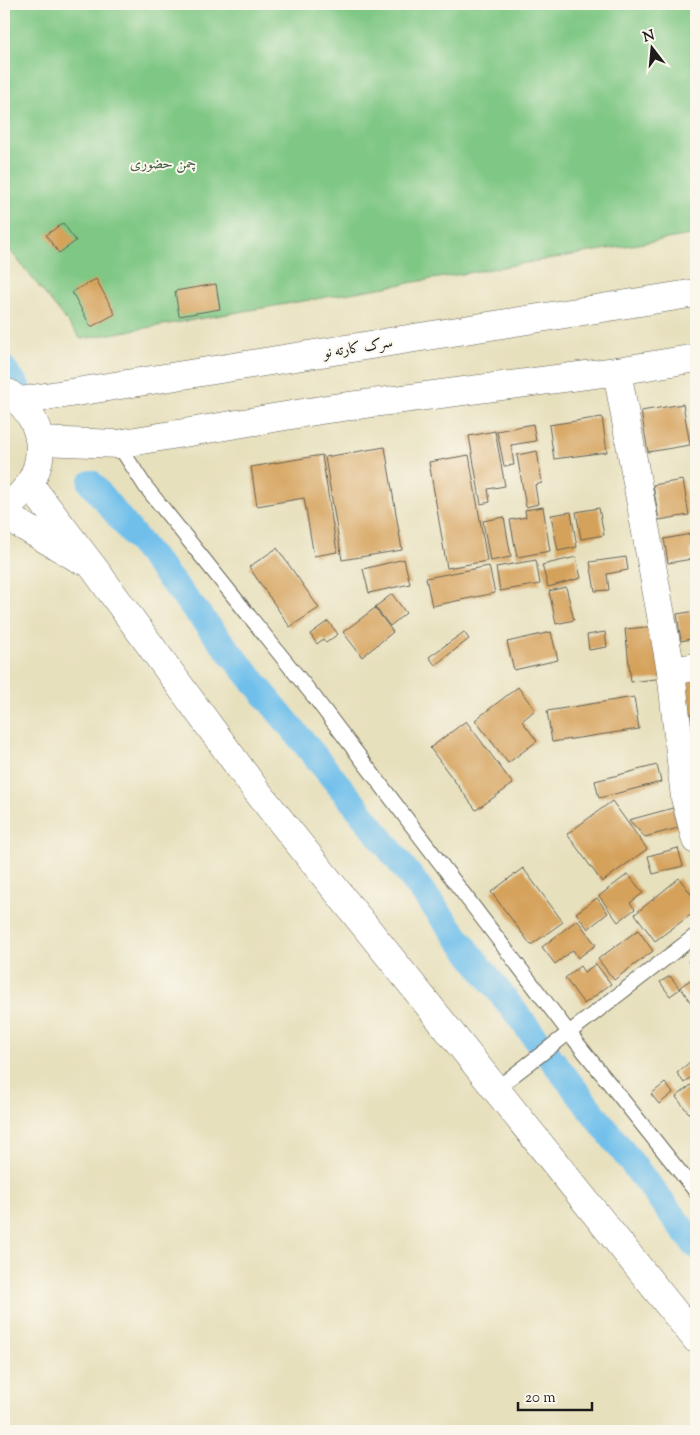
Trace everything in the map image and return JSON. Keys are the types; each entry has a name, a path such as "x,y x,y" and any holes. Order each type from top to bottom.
{"main road":[{"name":"سرک کارته نو","path":"12,396 696,293"},
{"path":"40,441 118,444 327,409 617,371 696,358"},
{"path":"617,371 684,669 684,798 696,840"},
{"path":"4,508 16,501 30,485 39,464 40,441 33,419 12,396"},
{"path":"30,485 93,567 256,790 497,1088 696,1339"},
{"path":"4,515 93,567"}],"lane":[{"path":"118,444 145,486 315,698 569,1035 696,1192"},
{"path":"497,1088 569,1035 696,935"}],"green space":[{"name":"چمن حضوری","path":"4,4 696,4 696,234 81,339 4,243"}],"building":[{"path":"63,223 76,241 59,253 46,235"},
{"path":"96,279 115,314 91,327 72,292"},
{"path":"216,284 220,309 179,316 175,291"},
{"path":"683,404 690,445 648,452 641,411"},
{"path":"602,417 607,452 554,459 549,425"},
{"path":"533,424 536,441 511,445 514,465 504,466 497,431"},
{"path":"495,431 505,486 488,489 490,502 481,504 469,436"},
{"path":"385,447 402,550 342,560 325,457"},
{"path":"537,451 542,483 535,485 538,504 526,507 517,455"},
{"path":"322,455 337,552 314,556 304,498 257,506 251,467"},
{"path":"469,455 487,561 447,568 429,462"},
{"path":"683,480 689,515 659,520 653,485"},
{"path":"696,502 696,522 694,523 691,503"},
{"path":"543,507 550,551 517,557 510,520 526,517 525,510"},
{"path":"599,508 604,535 581,539 576,512"},
{"path":"571,512 577,547 558,551 551,515"},
{"path":"504,517 511,557 490,561 483,521"},
{"path":"696,533 696,547 690,549 692,559 668,563 664,539"},
{"path":"277,548 319,608 290,627 249,567"},
{"path":"576,557 581,578 548,587 542,565"},
{"path":"626,557 628,570 607,574 609,590 595,591 590,562"},
{"path":"404,559 410,584 369,593 363,569"},
{"path":"536,560 540,584 500,591 496,567"},
{"path":"489,566 495,593 432,606 426,578"},
{"path":"566,587 574,620 556,624 549,591"},
{"path":"392,594 406,613 390,626 375,607"},
{"path":"375,608 393,632 362,657 343,632"},
{"path":"696,611 696,638 681,641 677,614"},
{"path":"328,621 338,634 326,643 323,639 317,644 310,634"},
{"path":"657,626 664,678 631,682 625,629"},
{"path":"464,632 469,639 435,665 429,657"},
{"path":"551,632 558,660 514,670 507,642"},
{"path":"605,632 607,647 589,650 587,635"},
{"path":"696,674 696,718 691,719 683,676"},
{"path":"518,687 535,710 522,721 537,741 508,763 475,720"},
{"path":"634,697 639,729 552,742 547,711"},
{"path":"466,721 513,784 476,810 430,748"},
{"path":"657,765 661,782 599,798 595,781"},
{"path":"612,801 647,849 602,882 567,834"},
{"path":"673,808 678,828 645,837 629,820"},
{"path":"678,848 683,866 653,874 648,856"},
{"path":"523,868 563,922 531,945 491,892"},
{"path":"628,874 643,893 630,903 635,909 618,922 599,896"},
{"path":"679,878 696,901 696,911 655,941 635,914"},
{"path":"597,898 608,913 588,929 576,913"},
{"path":"577,920 596,945 578,958 573,950 555,964 542,947"},
{"path":"638,930 653,951 614,980 598,959"},
{"path":"696,955 696,973 688,961"},
{"path":"596,964 611,984 584,1004 565,978 580,966 584,972"},
{"path":"670,976 680,989 670,996 660,982"},
{"path":"696,976 696,1010 680,987"},
{"path":"691,1061 696,1068 696,1073 684,1083 677,1073"},
{"path":"696,1081 696,1122 676,1097"},
{"path":"665,1083 673,1093 659,1104 651,1094"}],"waterway":[{"path":"4,369 17,386"},
{"path":"91,483 360,811 696,1246"}]}
